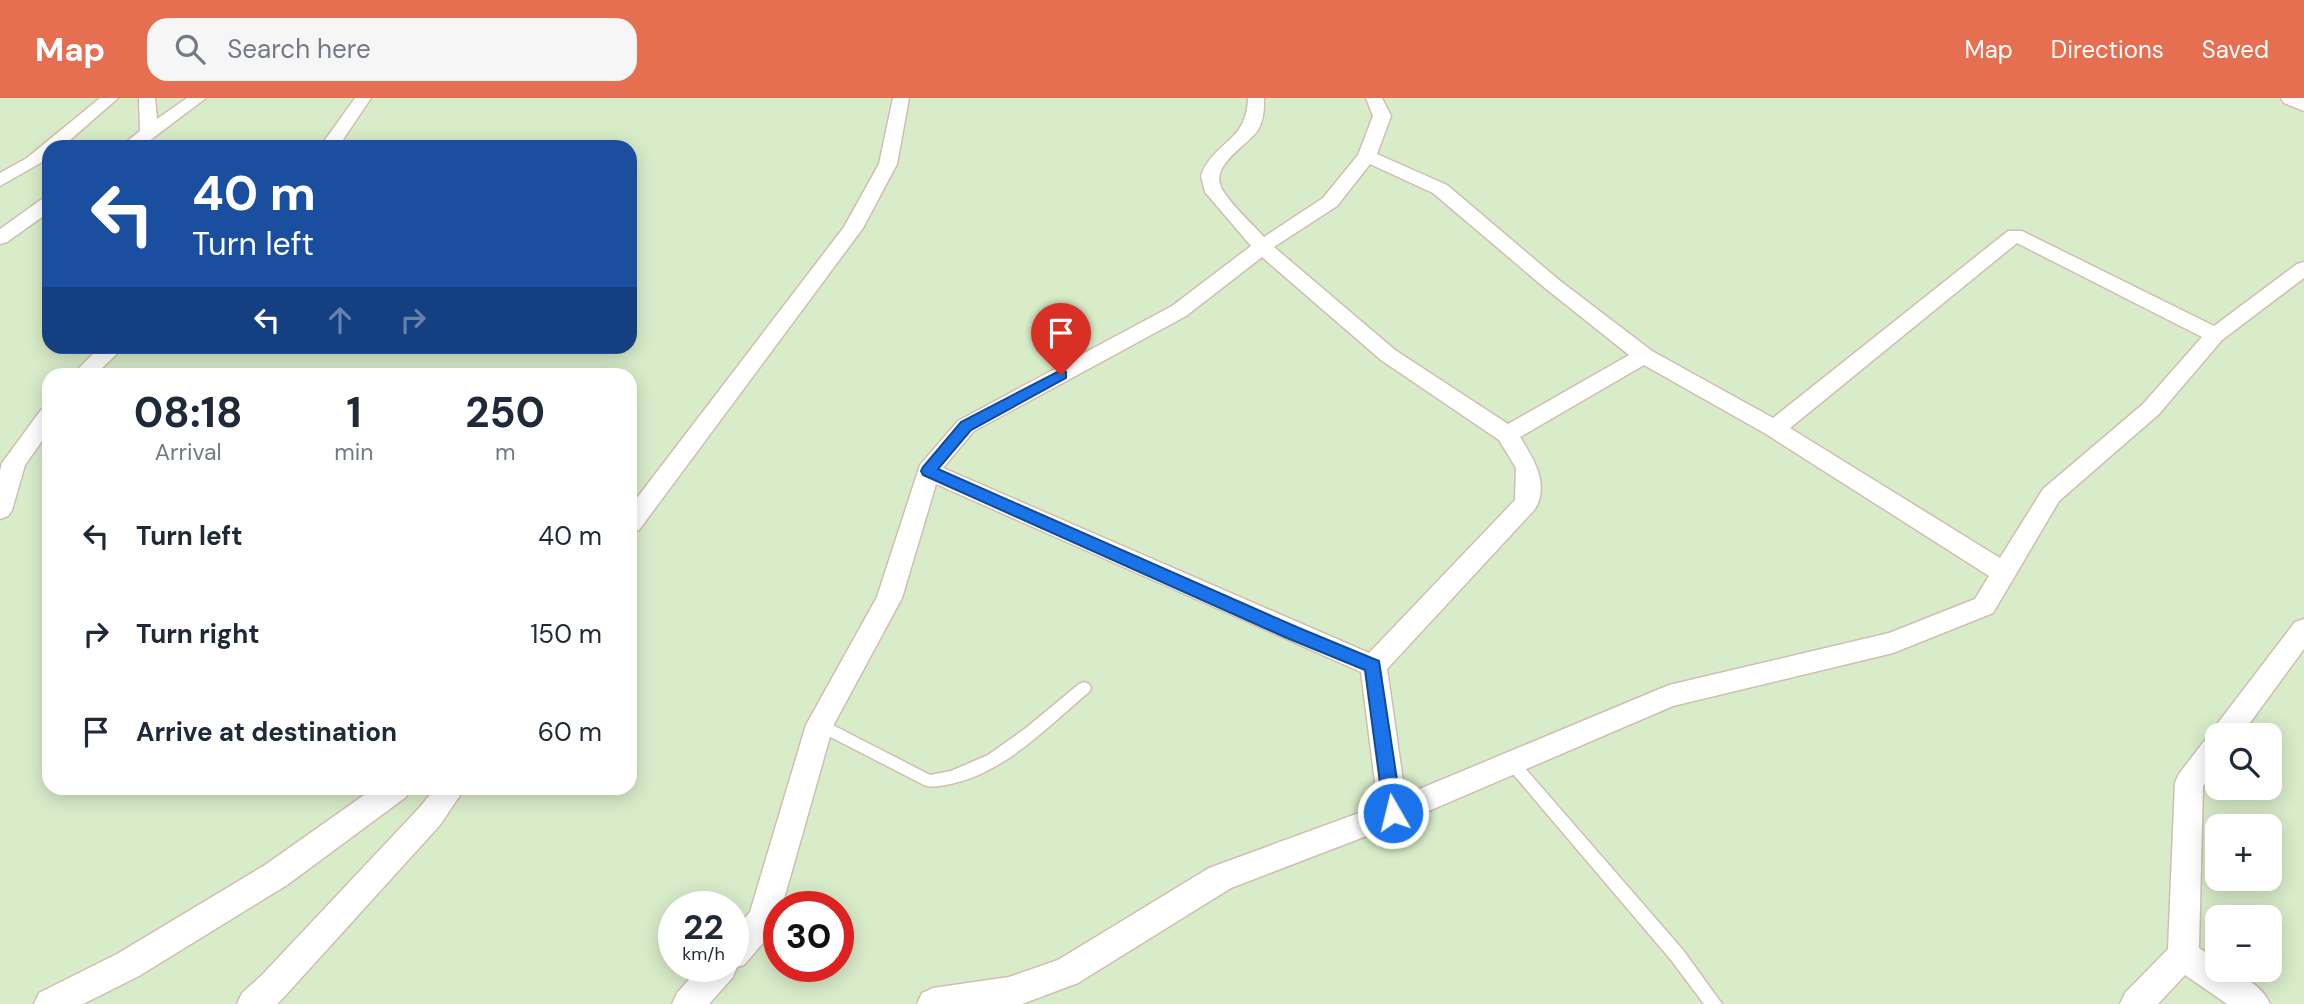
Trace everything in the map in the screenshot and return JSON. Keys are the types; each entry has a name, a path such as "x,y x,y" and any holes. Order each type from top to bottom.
{"street":[{"path":"60,140 110,98"},
{"path":"147,98 149,132"},
{"path":"138,140 198,98"},
{"path":"334,140 363,98"},
{"path":"637,515 853,228 888,164 901,98"},
{"path":"1256,98 1254,122 1243,139 1214,162 1209,170 1208,179 1212,188 1262,247 1388,355 1507,434 1528,468 1527,503 1373,666"},
{"path":"749,936 763,920 820,725 889,598 928,471 966,426 1179,312 1262,247 1330,202 1367,156 1382,116 1374,98"},
{"path":"2291,98 2304,104"},
{"path":"0,181 42,155"},
{"path":"1367,156 1440,189 1552,284 1644,356 1774,429 2003,572"},
{"path":"0,238 42,208"},
{"path":"1774,429 2015,235 2215,335"},
{"path":"933,1004 1009,993 1067,972 1220,878 1393,813 1669,696 1893,643 1984,606 2052,495 2151,409 2215,335 2304,268"},
{"path":"90,368 106,354"},
{"path":"1507,434 1644,356"},
{"path":"0,510 14,463 42,425"},
{"path":"928,471 1373,666"},
{"path":"2234,723 2304,629"},
{"path":"1373,666 1393,813"},
{"path":"2136,1004 2183,955 2189,783 2205,762"},
{"path":"50,1004 128,965 276,875 386,795"},
{"path":"253,1004 273,986 421,826 445,795"},
{"path":"2183,955 2254,1004"},
{"path":"86,1004 128,965"},
{"path":"688,1004 708,982"}],"lane":[{"path":"820,725 929,781 946,780 970,774 991,762 1084,688"},
{"path":"1512,763 1677,955 1714,1004"}],"green space":[{"path":"0,98 2304,98 2304,1004 0,1004"}],"route":[{"path":"1061,375 966,426 928,471 1373,666 1393,813"}]}
